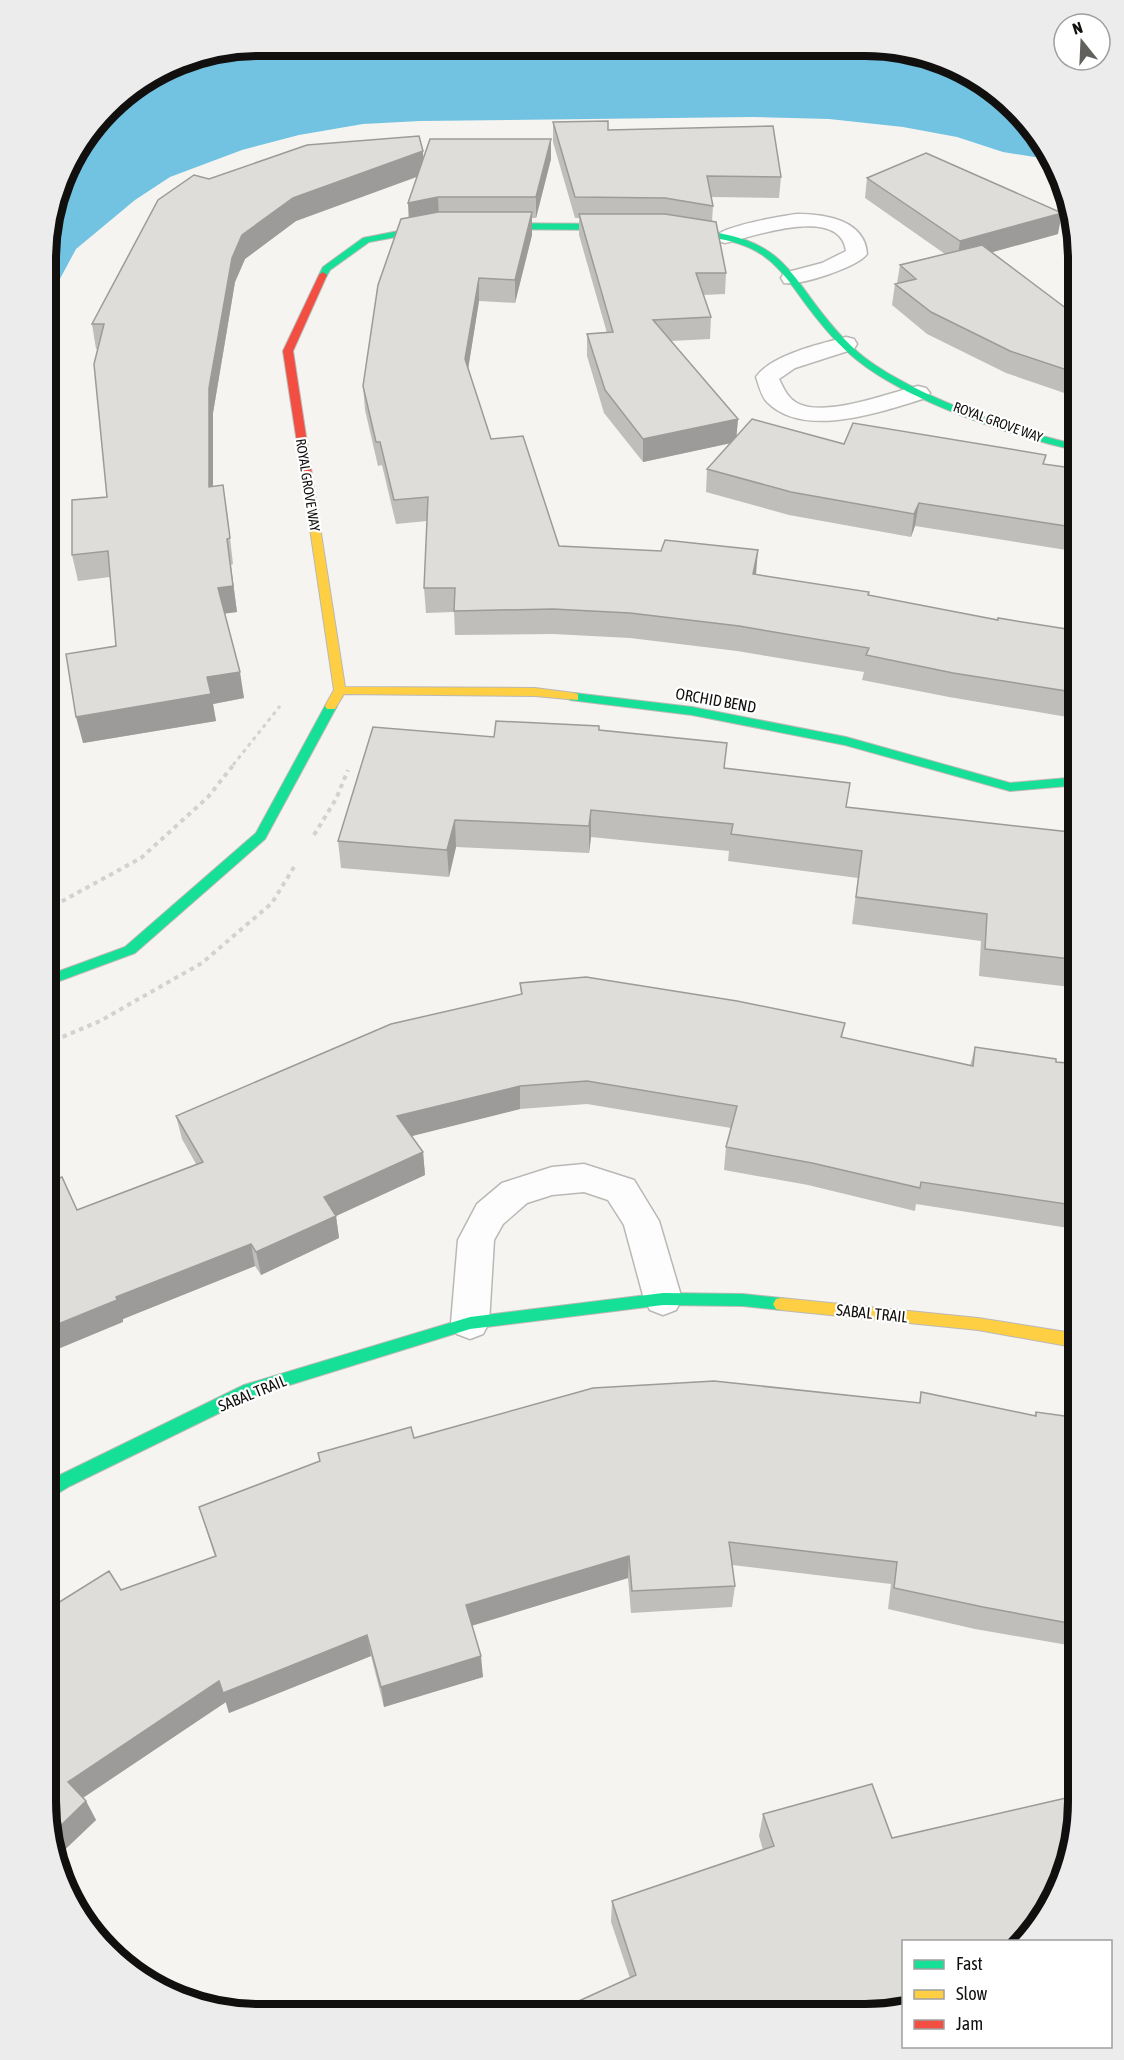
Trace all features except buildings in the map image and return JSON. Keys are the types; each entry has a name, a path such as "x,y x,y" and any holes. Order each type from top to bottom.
{"street":[{"name":"ROYAL GROVE WAY","path":"725,237 778,223 802,220 831,224 849,233 857,245 857,254 829,267 792,278"},
{"name":"ROYAL GROVE WAY","path":"340,690 288,351 326,269 366,240 439,226 640,227"},
{"name":"ROYAL GROVE WAY","path":"664,227 725,237 766,253 792,278 821,319 875,369 918,393 1068,446"},
{"path":"846,344 787,363 766,376 769,390 781,403 802,413 838,415 918,393"},
{"name":"ORCHID BEND","path":"340,690 535,692 692,711 846,741 1010,787 1068,782"},
{"path":"56,977 130,950 261,836 340,690"},
{"path":"471,1323 476,1240 490,1214 515,1193 552,1181 584,1178 621,1190 641,1221 663,1299"},
{"name":"SABAL TRAIL","path":"56,1487 250,1390 471,1323 663,1299 743,1300 978,1324 1068,1339"}],"path":[{"path":"56,905 141,858 208,797 283,703"}],"water":[{"path":"245,56 879,56 905,59 956,76 978,90 1018,125 1042,158 1003,152 957,137 903,127 829,119 752,117 420,121 363,124 299,135 242,150 170,177 135,200 76,249 56,286 57,232 66,193 83,157 97,135 135,97 157,83 193,66 219,59"}],"traffic: fast":[{"path":"323,275 326,269 366,240 439,226 624,227"},
{"path":"675,229 729,238 768,254 790,276 819,316 842,341 861,359 894,381 968,413 1068,446"},
{"path":"574,697 692,711 846,741 1010,787 1068,782"},
{"path":"56,977 130,950 261,836 331,706"},
{"path":"56,1486 250,1390 470,1323 663,1299 743,1300 781,1304"}],"traffic: slow":[{"path":"310,495 340,690 331,706"},
{"path":"340,690 535,692 574,697"},
{"path":"781,1304 978,1324 1068,1339"}],"traffic: jam":[{"path":"310,495 288,351 323,275"}]}
